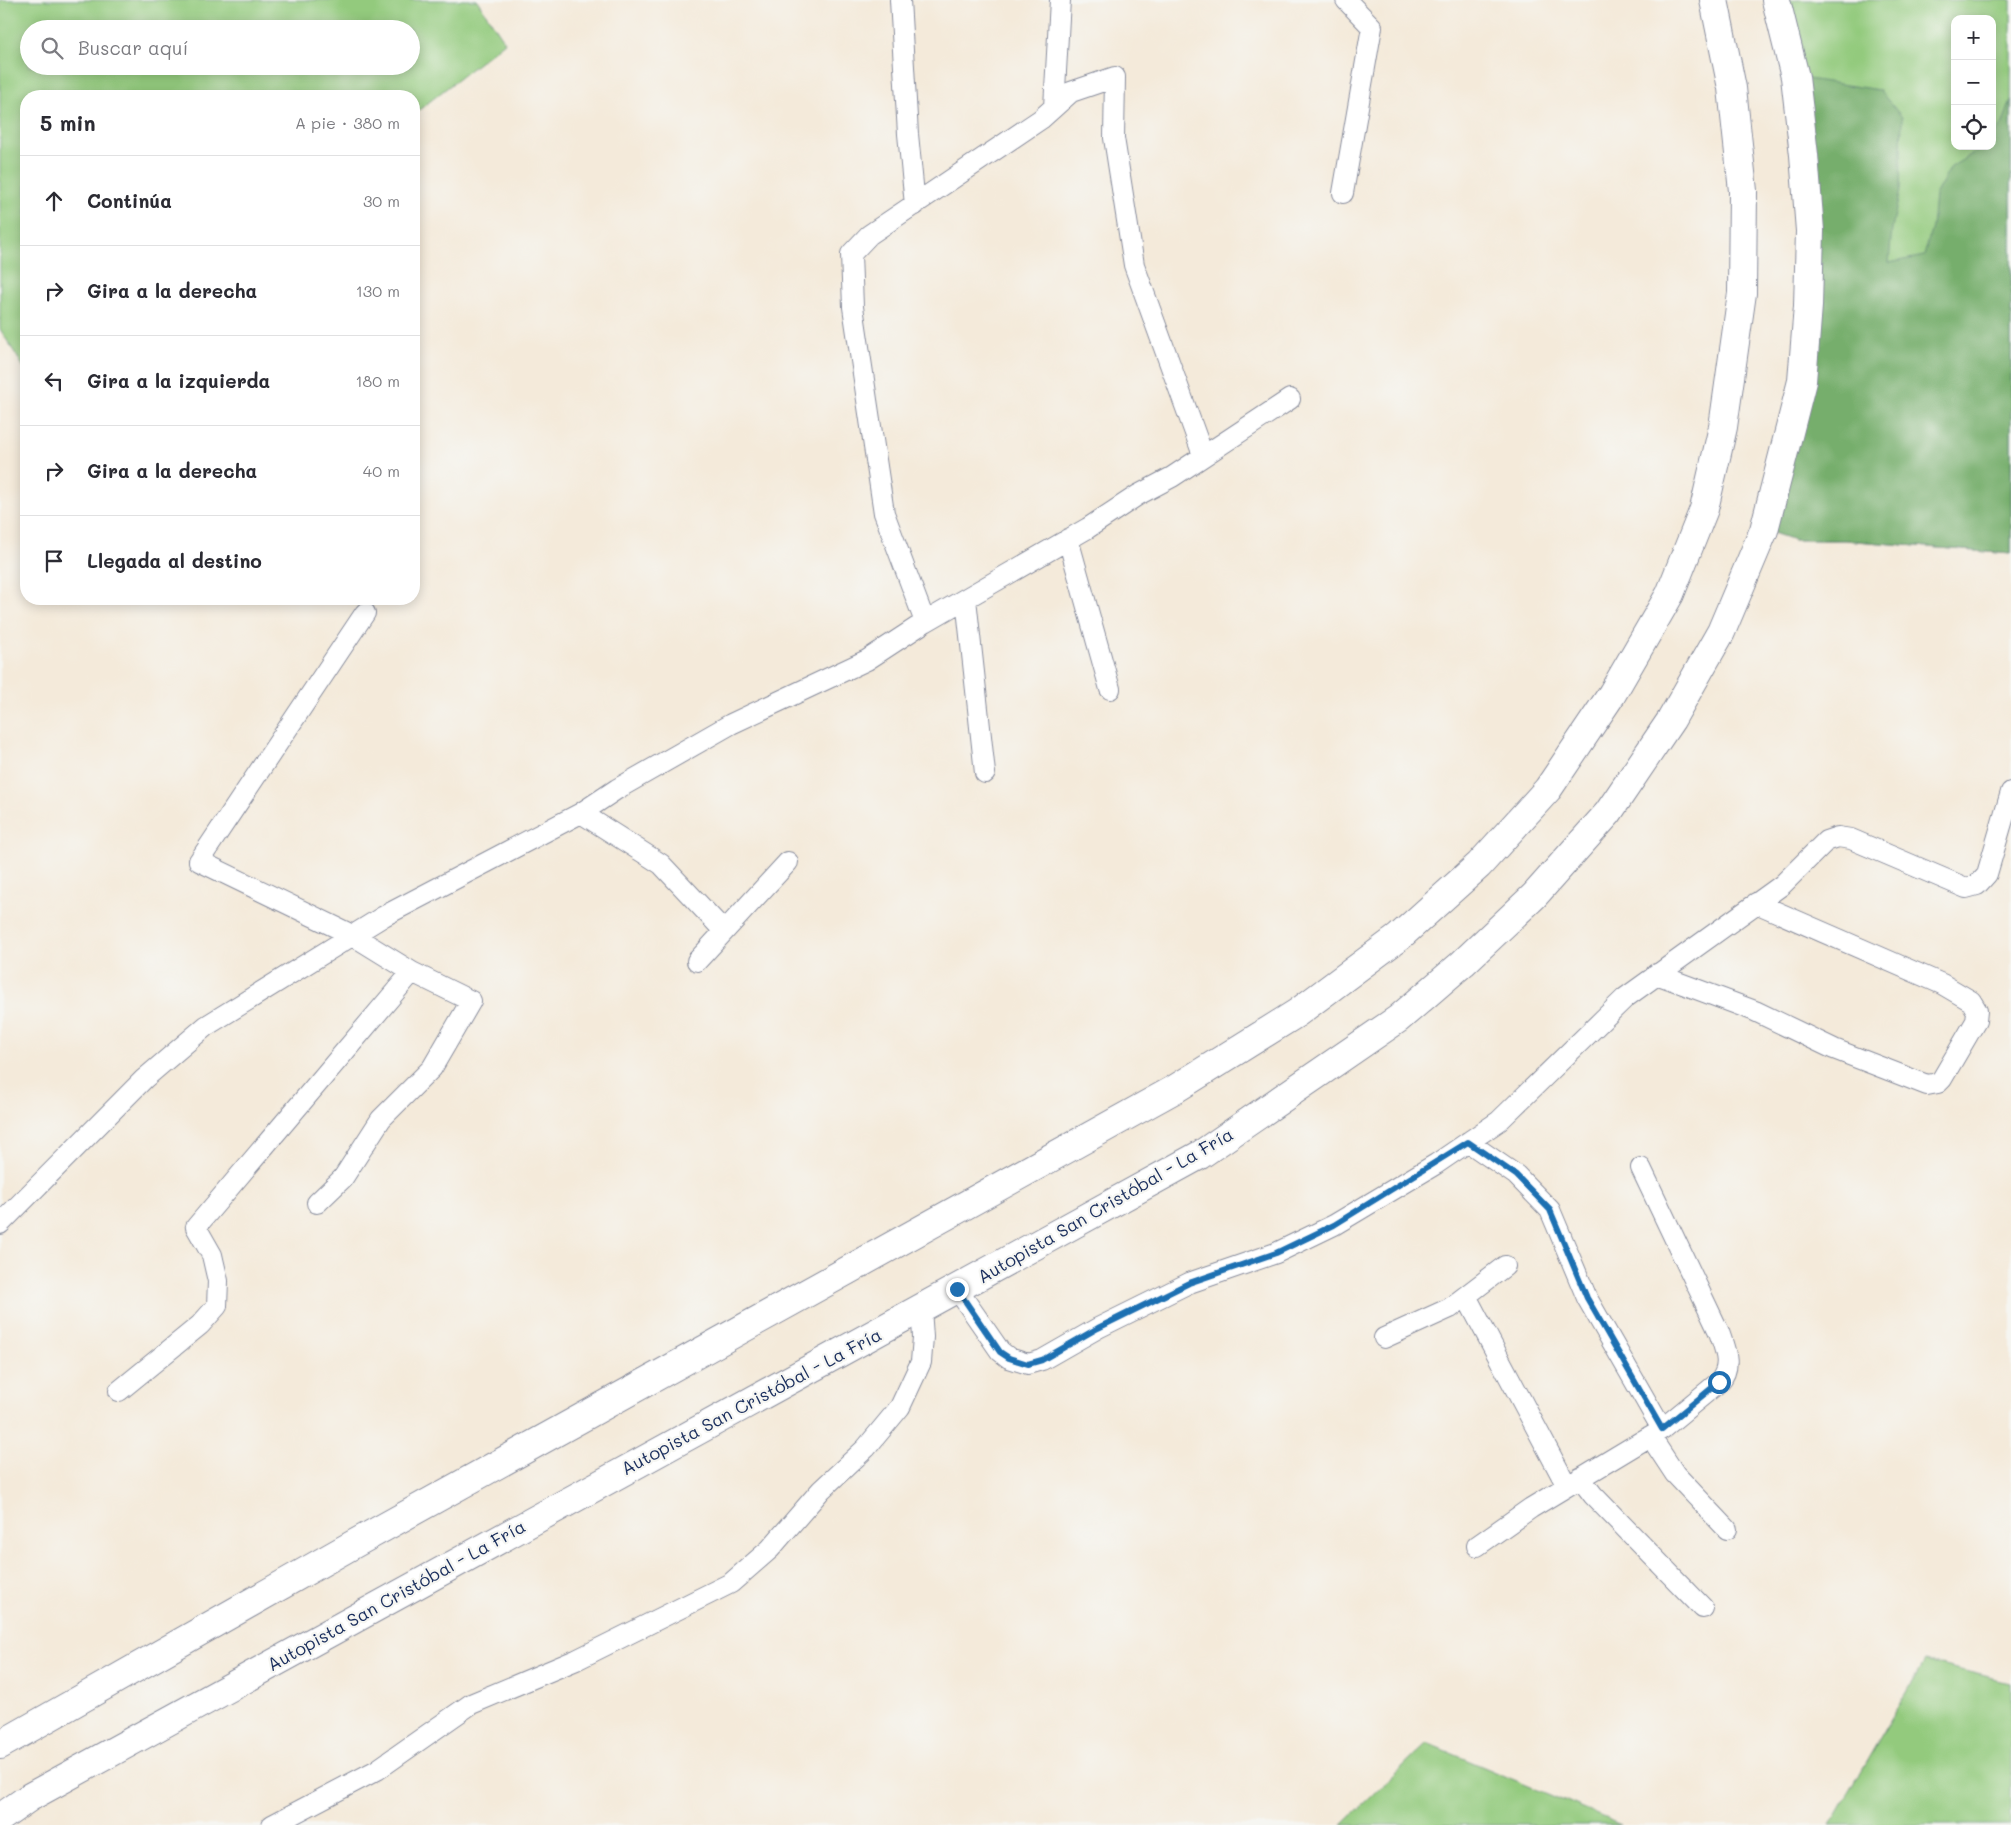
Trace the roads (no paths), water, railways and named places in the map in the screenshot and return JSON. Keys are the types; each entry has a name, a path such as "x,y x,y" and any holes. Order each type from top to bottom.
{"highway":[{"path":"0,1745 354,1544 1175,1089 1297,1013 1399,937 1479,865 1548,789 1612,694 1670,594 1704,509 1723,427 1742,293 1743,191 1732,88 1714,0"},
{"name":"Autopista San Cristóbal - La Fría","path":"0,1818 30,1797 580,1493 921,1309 1200,1155 1398,1019 1463,963 1534,896 1608,813 1671,720 1721,632 1764,530 1802,381 1808,306 1809,221 1794,77 1776,0"}],"street":[{"path":"900,0 908,134 915,205"},
{"path":"1054,108 1060,0"},
{"path":"1343,193 1372,26 1346,0"},
{"path":"925,622 884,513 850,278 850,254 869,235 1040,119 1070,92 1115,77 1114,138 1134,265 1202,455"},
{"path":"0,1224 144,1079 206,1026 352,935 581,814 617,789 732,724 867,660 925,622 1068,539 1138,494 1172,478 1202,455 1290,399"},
{"path":"1068,539 1110,689"},
{"path":"966,599 984,772"},
{"path":"317,1203 343,1178 381,1119 432,1068 471,1001 412,972 352,935 199,861 364,613"},
{"path":"957,1289 1000,1352 1009,1358 1028,1364 1042,1360 1098,1328 1189,1283 1276,1253 1334,1225 1499,1121 1553,1070 1600,1021 1656,974 1782,885 1826,842 1838,837 1851,839 1966,888 1981,882 1987,874 2011,792"},
{"path":"581,814 661,864 724,931"},
{"path":"697,962 788,862"},
{"path":"1656,974 1755,1011 1834,1049 1927,1085 1938,1083 1942,1079 1976,1022 1977,1011 1971,1001 1942,984 1756,903"},
{"path":"119,1390 200,1325 217,1306 218,1281 212,1255 196,1227 412,972"},
{"path":"1468,1142 1516,1175 1550,1210 1587,1298 1656,1432 1675,1474 1727,1528"},
{"path":"1477,1546 1574,1482 1656,1432 1719,1382 1726,1372 1727,1358 1719,1332 1641,1168"},
{"path":"1384,1338 1437,1314 1466,1296 1505,1266"},
{"path":"1466,1296 1574,1482 1593,1495 1703,1608"},
{"path":"272,1825 377,1770 471,1704 576,1660 731,1583 770,1549 822,1490 866,1448 900,1406 921,1362 923,1337 921,1309"}]}
